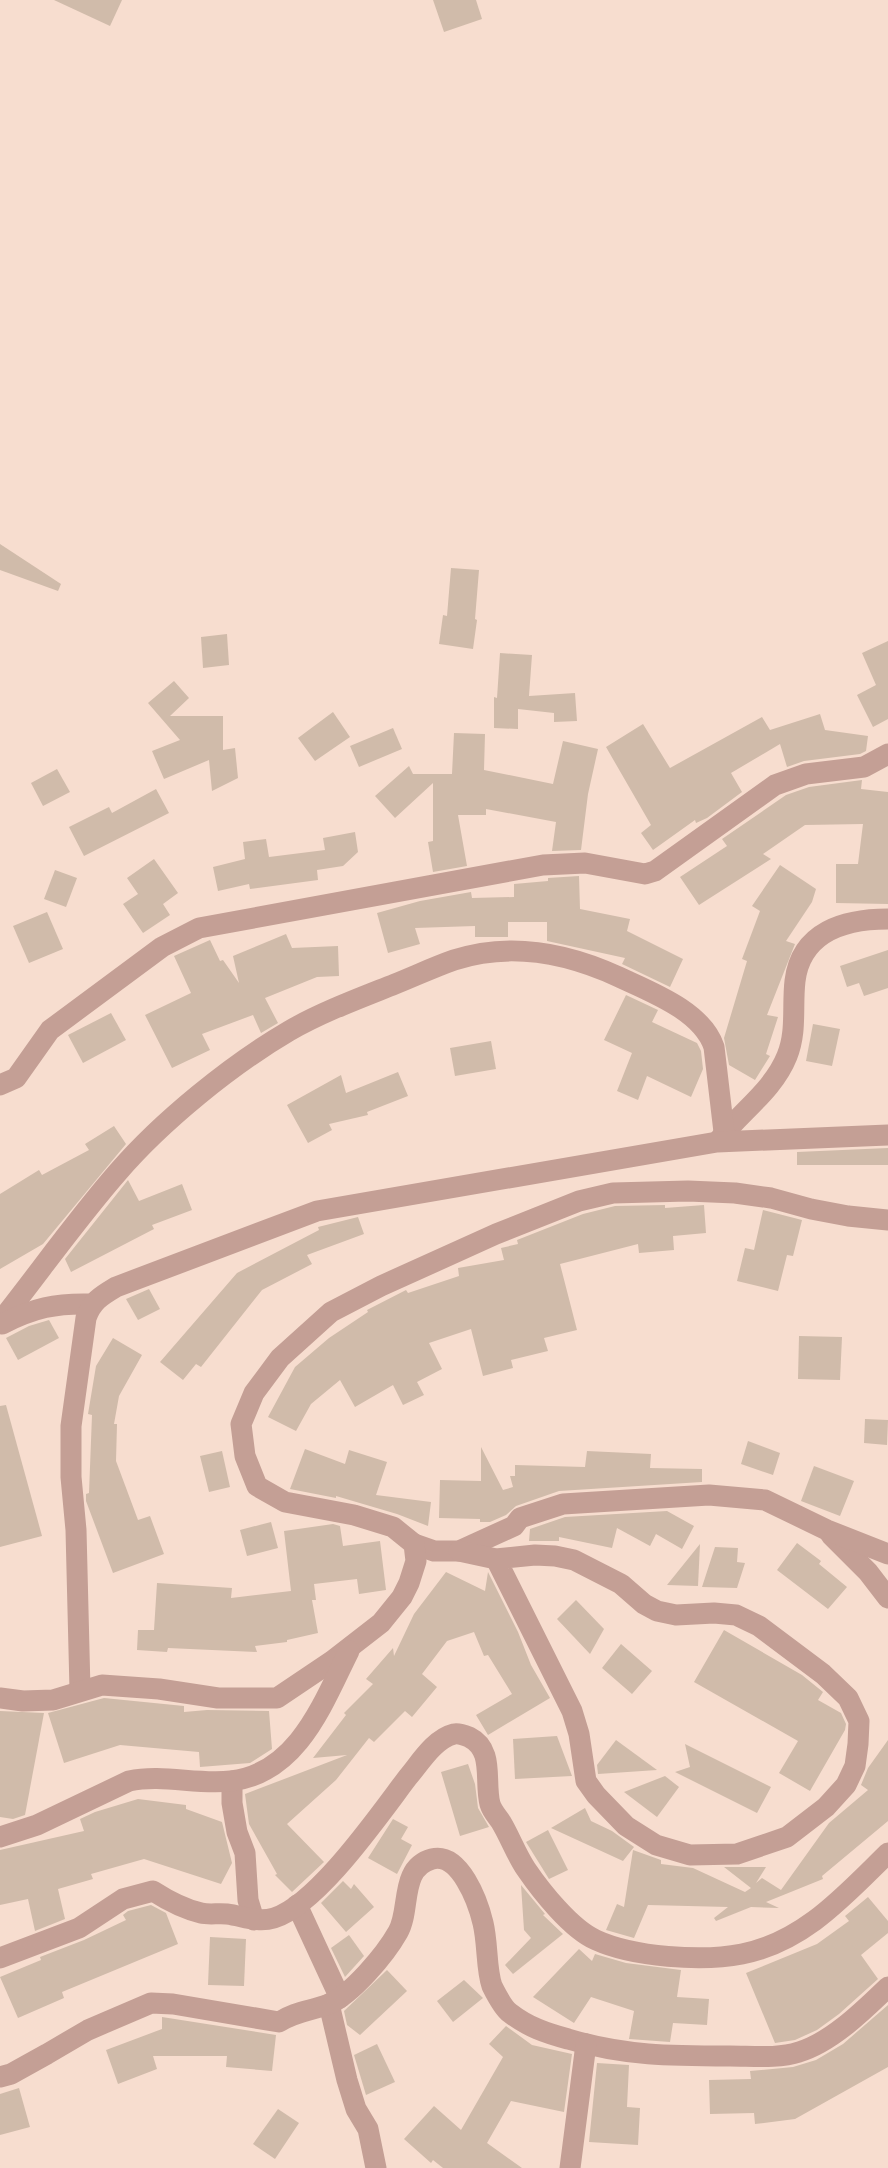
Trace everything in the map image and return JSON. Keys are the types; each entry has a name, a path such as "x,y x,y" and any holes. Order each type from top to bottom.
{"street":[{"path":"0,1084 16,1078 50,1030 162,947 199,928 543,865 585,863 645,874 656,871 677,858 775,785 806,774 863,767 888,754"},
{"path":"721,1137 768,1086 787,1057 792,1037 795,979 803,953 820,936 842,923 863,919 888,919"},
{"path":"0,1324 118,1171 160,1130 233,1069 290,1030 456,960 507,950 553,954 597,966 691,1016 710,1035 714,1046 721,1137"},
{"path":"0,1324 31,1310 52,1305 91,1304 116,1287 317,1211 721,1137 888,1135"},
{"path":"496,1559 572,1711 579,1734 586,1781 626,1826 656,1846 690,1855 737,1854 787,1837 826,1807 846,1785 855,1766 859,1721 848,1698 823,1674 759,1626 736,1615 676,1615 657,1611 643,1604 621,1584 574,1560 536,1555 496,1559 459,1551 434,1551 414,1544 393,1527 354,1516 285,1503 257,1486 245,1456 241,1423 254,1393 280,1358 331,1312 496,1234 579,1201 613,1193 735,1193 771,1198 848,1216 888,1220"},
{"path":"80,1690 71,1426 83,1333 91,1304"},
{"path":"459,1551 514,1526 520,1518 533,1512 563,1504 709,1495 765,1500 888,1555"},
{"path":"827,1530 868,1572 888,1598"},
{"path":"0,1698 23,1701 53,1700 102,1685 159,1689 218,1698 277,1698 381,1623 410,1583 416,1561 414,1544"},
{"path":"0,1837 37,1825 129,1781 144,1777 232,1781 265,1771 289,1754 319,1712 351,1646"},
{"path":"0,1958 79,1928 124,1899 153,1891 171,1902 201,1913 230,1914 254,1920 272,1919 297,1905 336,1869 424,1757 454,1734 473,1739 484,1751 491,1807 525,1868 544,1892 579,1929 596,1940 639,1953 691,1957 743,1954 792,1937 825,1915 888,1853"},
{"path":"232,1781 232,1803 237,1832 245,1853 248,1900 254,1920"},
{"path":"0,2077 88,2030 151,2003 173,2004 279,2022 294,2013 335,2001 383,1954 399,1932 411,1880 420,1865 432,1859 443,1859 454,1864 468,1884 483,1923 492,1986 508,2011 537,2030 586,2044 649,2056 773,2056 800,2052 852,2022 888,1987"},
{"path":"297,1905 335,2001 347,2080 356,2109 368,2129 376,2168"},
{"path":"570,2168 586,2044"}],"building":[{"path":"54,0 122,0 110,26"},
{"path":"433,0 476,0 482,19 444,32"},
{"path":"0,544 61,584 58,591 0,570"},
{"path":"451,568 479,570 473,649 439,644 443,615 447,616"},
{"path":"227,634 229,665 203,668 201,637"},
{"path":"888,641 888,719 873,727 857,695 876,685 862,653"},
{"path":"500,653 532,655 529,696 575,693 577,721 554,722 554,713 518,709 518,729 494,728 494,697 497,698"},
{"path":"174,681 189,698 170,716 223,716 223,750 235,748 238,778 212,791 209,760 164,779 152,751 180,740 148,703"},
{"path":"333,712 350,737 315,761 298,738"},
{"path":"820,714 825,730 868,736 866,751 804,761 787,767 780,744 731,773 742,792 707,818 696,823 695,820 653,850 641,833 651,825 606,747 643,724 670,768 762,717 770,730"},
{"path":"393,728 402,749 359,767 350,746"},
{"path":"454,733 485,734 484,770 553,784 563,741 598,749 588,794 581,850 552,851 556,822 486,809 486,815 458,815 467,866 433,872 428,842 433,841 433,783 395,818 375,796 409,766 413,774 452,774"},
{"path":"57,769 70,792 43,806 31,783"},
{"path":"862,780 861,789 888,792 888,904 836,903 836,864 858,864 863,824 805,825 763,854 771,859 699,905 680,877 727,846 722,839 786,795 809,787"},
{"path":"156,789 169,813 84,856 69,827 109,807 112,813"},
{"path":"355,832 358,852 343,866 317,870 318,880 250,889 249,884 218,891 213,867 245,859 243,842 266,839 269,857 325,850 323,838"},
{"path":"154,859 178,893 163,904 170,915 143,933 123,904 138,894 127,878"},
{"path":"780,865 816,889 812,902 786,941 795,944 767,1015 778,1017 766,1054 770,1056 755,1080 729,1065 724,1038 747,961 742,959 760,911 752,906"},
{"path":"55,870 77,878 66,907 44,899"},
{"path":"579,876 580,909 630,919 627,931 683,959 670,987 622,964 625,958 547,941 547,922 508,922 508,937 475,937 475,926 415,928 420,944 388,953 377,913 420,901 471,892 472,898 514,897 514,884"},
{"path":"47,912 63,949 29,963 13,926"},
{"path":"286,934 292,948 338,946 339,976 317,977 265,998 278,1023 261,1033 253,1015 202,1034 210,1050 172,1068 145,1015 191,993 174,956 210,940 220,961 223,960 239,983 233,956"},
{"path":"888,950 888,988 864,996 859,983 847,987 840,966"},
{"path":"626,995 658,1010 652,1022 697,1043 703,1069 691,1097 647,1076 638,1100 617,1091 632,1053 604,1040"},
{"path":"111,1013 126,1040 83,1063 68,1035"},
{"path":"813,1024 840,1029 832,1066 806,1061"},
{"path":"491,1041 496,1069 455,1076 450,1048"},
{"path":"398,1072 408,1096 367,1112 368,1115 329,1124 332,1130 308,1143 287,1105 341,1075 346,1093"},
{"path":"114,1126 126,1144 43,1244 0,1269 0,1194 39,1170 42,1175 89,1150 85,1144"},
{"path":"888,1148 888,1165 797,1165 797,1152"},
{"path":"128,1180 139,1201 182,1184 192,1210 152,1225 154,1229 71,1272 65,1259"},
{"path":"665,1205 665,1208 704,1205 706,1233 673,1236 674,1250 639,1253 638,1244 560,1264 577,1330 544,1338 548,1351 511,1360 513,1368 483,1376 471,1329 429,1343 442,1369 417,1382 424,1395 403,1405 393,1385 355,1407 340,1380 311,1404 296,1431 268,1417 295,1367 329,1338 368,1312 367,1310 406,1290 408,1293 459,1276 458,1268 504,1260 501,1248 518,1244 517,1240 583,1214 615,1206"},
{"path":"763,1210 802,1220 793,1256 787,1255 778,1291 737,1281 745,1248 754,1250"},
{"path":"358,1217 364,1234 307,1255 312,1264 262,1290 201,1367 196,1364 183,1380 160,1362 237,1273 319,1230 318,1227"},
{"path":"149,1289 160,1309 138,1320 126,1299"},
{"path":"49,1320 59,1338 18,1360 6,1338 29,1326"},
{"path":"799,1336 842,1337 840,1380 798,1379"},
{"path":"113,1338 142,1355 119,1396 114,1424 117,1424 116,1461 138,1520 150,1516 164,1554 113,1573 86,1501 86,1494 89,1493 92,1415 88,1414 96,1366"},
{"path":"6,1405 42,1536 0,1547 0,1406"},
{"path":"865,1419 888,1420 887,1445 864,1443"},
{"path":"748,1441 780,1453 773,1475 741,1464"},
{"path":"481,1447 503,1490 513,1487 510,1476 515,1476 515,1465 585,1467 587,1451 651,1454 650,1468 702,1469 702,1482 559,1491 516,1506 506,1515 490,1522 480,1522 480,1519 439,1518 440,1480 481,1481"},
{"path":"305,1449 345,1464 349,1450 387,1462 376,1495 431,1502 428,1526 336,1496 290,1489"},
{"path":"222,1451 230,1487 209,1492 200,1456"},
{"path":"814,1466 854,1481 840,1516 801,1501"},
{"path":"667,1511 694,1526 682,1549 656,1534 650,1546 617,1528 612,1548 559,1537 559,1541 529,1541 530,1529 565,1517"},
{"path":"271,1522 278,1548 247,1556 240,1530"},
{"path":"333,1524 340,1526 343,1546 380,1541 386,1590 359,1594 357,1579 314,1584 316,1600 312,1600 318,1633 287,1642 255,1646 257,1652 168,1648 167,1652 137,1650 138,1630 154,1630 157,1583 232,1588 231,1598 291,1591 284,1531"},
{"path":"797,1543 821,1561 819,1564 847,1587 828,1609 777,1570"},
{"path":"700,1544 698,1586 667,1585"},
{"path":"715,1547 738,1548 737,1562 745,1563 737,1588 702,1587"},
{"path":"446,1572 485,1591 488,1572 531,1665 550,1698 488,1735 476,1715 512,1694 488,1655 484,1656 474,1632 447,1641 422,1674 437,1687 412,1717 405,1711 374,1742 369,1738 336,1780 287,1824 324,1862 292,1892 275,1875 277,1874 249,1824 245,1794 347,1755 313,1758 346,1715 344,1713 373,1684 366,1679 393,1648 394,1656 414,1614"},
{"path":"576,1600 604,1629 590,1654 557,1619"},
{"path":"724,1630 802,1675 823,1692 818,1700 841,1713 846,1724 845,1730 810,1791 779,1773 798,1741 694,1682"},
{"path":"621,1644 652,1671 632,1694 602,1668"},
{"path":"104,1698 184,1706 184,1712 269,1711 272,1749 250,1763 200,1767 199,1752 120,1745 64,1763 48,1713"},
{"path":"0,1711 44,1713 25,1815 13,1819 0,1817"},
{"path":"557,1736 572,1776 515,1779 513,1739"},
{"path":"616,1740 657,1770 598,1774 597,1765"},
{"path":"888,1740 888,1821 822,1876 823,1879 766,1902 779,1908 751,1907 716,1921 714,1918 728,1907 648,1905 634,1938 606,1930 617,1904 624,1907 633,1850 661,1860 661,1864 693,1868 745,1892 751,1888 724,1867 766,1867 756,1883 762,1878 781,1890 829,1823 868,1790 861,1785 868,1768"},
{"path":"685,1744 771,1787 757,1813 675,1772 690,1767"},
{"path":"468,1764 475,1784 478,1808 489,1827 460,1836 441,1772"},
{"path":"665,1776 679,1787 657,1817 624,1792"},
{"path":"138,1799 186,1805 186,1809 222,1822 232,1863 221,1884 144,1859 91,1874 93,1879 58,1889 65,1919 35,1931 28,1899 0,1905 0,1850 84,1831 80,1819"},
{"path":"585,1808 591,1821 612,1831 634,1847 623,1861 551,1828"},
{"path":"393,1819 408,1827 401,1839 412,1845 397,1874 368,1858"},
{"path":"548,1830 568,1870 549,1879 526,1842"},
{"path":"343,1881 351,1889 354,1884 374,1907 346,1932 321,1903"},
{"path":"521,1885 545,1914 543,1915 563,1934 513,1974 505,1965 531,1938 524,1930"},
{"path":"868,1897 888,1921 888,1933 861,1955 878,1979 817,2030 795,2040 775,2043 746,1973 817,1944 849,1921 845,1916"},
{"path":"151,1905 166,1913 178,1944 62,1992 64,1998 18,2018 0,1977 126,1920 123,1915 128,1911"},
{"path":"349,1935 364,1956 345,1977 331,1948"},
{"path":"210,1937 246,1939 244,1986 208,1985"},
{"path":"579,1949 592,1961 595,1954 626,1963 681,1970 677,1997 709,1999 707,2025 673,2023 670,2042 629,2039 634,2011 591,1997 574,2023 533,1997"},
{"path":"387,1970 407,1991 360,2035 347,2025 344,2011"},
{"path":"464,1980 483,1998 453,2022 437,2001"},
{"path":"888,2005 888,2067 795,2119 755,2124 754,2113 710,2114 709,2080 751,2079 750,2071 793,2067 816,2060 843,2044"},
{"path":"162,2017 276,2035 272,2071 226,2067 227,2056 153,2056 157,2069 118,2084 106,2050 162,2029"},
{"path":"506,2026 532,2045 572,2054 564,2112 511,2101 487,2143 522,2168 443,2168 433,2160 431,2163 404,2139 434,2106 461,2130 503,2057 489,2044"},
{"path":"377,2044 395,2082 366,2095 354,2055"},
{"path":"597,2063 629,2065 627,2107 640,2108 638,2145 589,2142"},
{"path":"19,2088 30,2127 0,2135 0,2094"},
{"path":"278,2109 299,2123 275,2159 253,2144"}]}
